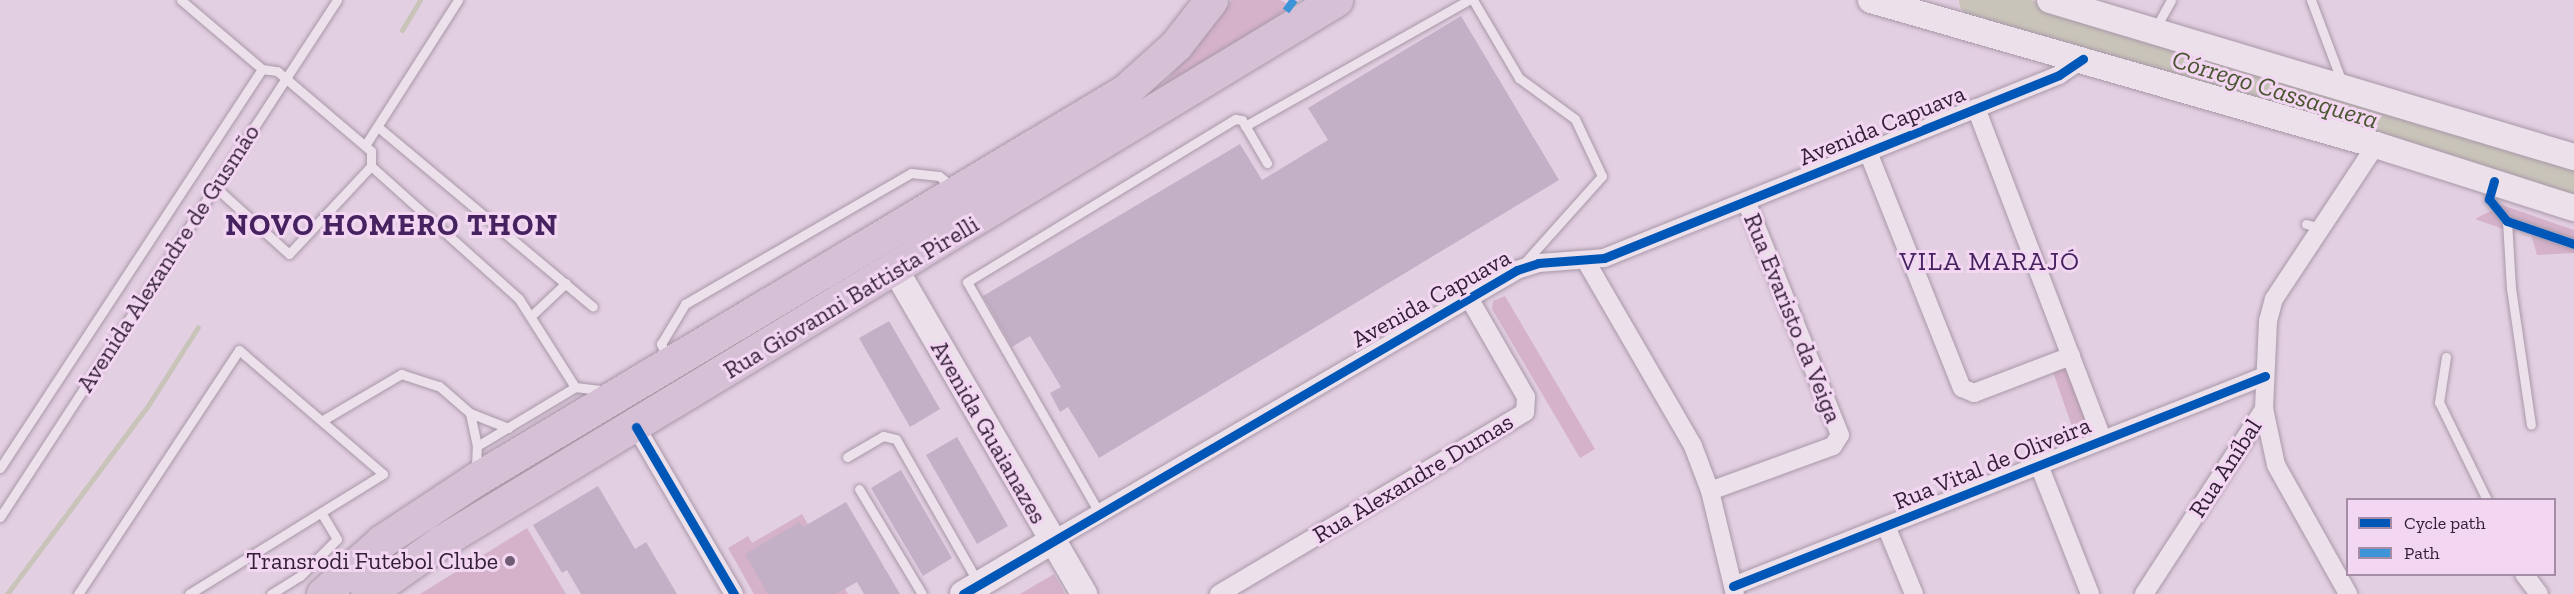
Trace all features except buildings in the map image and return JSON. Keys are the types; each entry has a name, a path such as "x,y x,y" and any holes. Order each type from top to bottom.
{"highway":[{"name":"Rua Giovanni Battista Pirelli","path":"323,594 382,542 476,479 669,361 1125,91 1176,45 1211,0"},
{"name":"Rua Giovanni Battista Pirelli","path":"378,590 636,427 896,269 1323,3"}],"main road":[{"path":"1871,0 2376,145 2574,208"},
{"path":"2050,0 2574,157"},
{"name":"Avenida Guaianazes","path":"896,269 1084,594"},
{"name":"Avenida Capuava","path":"971,589 1053,541"}],"street":[{"name":"Avenida Capuava","path":"1053,541 1468,296 1517,270 1539,263 1587,263 2059,75 2083,59"},
{"path":"1976,108 2103,440"},
{"name":"Rua Aníbal","path":"2144,594 2264,408 2265,376 2274,299 2314,226 2376,145"},
{"path":"1868,152 1962,388 1974,393 2071,356"},
{"name":"Rua Evaristo da Veiga","path":"1710,491 1833,446 1839,435 1746,201"},
{"path":"1587,263 1693,446 1710,491 1734,590"},
{"name":"Rua Alexandre Dumas","path":"1219,594 1525,412 1526,397 1468,296"},
{"name":"Rua Vital de Oliveira","path":"1734,590 1886,526 2265,376"},
{"path":"2264,408 2276,465 2348,594"},
{"path":"636,427 734,594"},
{"path":"2039,465 2090,594"},
{"path":"1886,526 1914,594"},
{"path":"2525,576 2538,594"}],"lane":[{"path":"181,0 262,69 277,71 286,78 366,144 371,152 370,165 289,254 215,187"},
{"name":"Avenida Alexandre de Gusmão","path":"0,517 337,0"},
{"path":"366,144 458,0"},
{"path":"1245,126 1471,0 1519,78 1575,119 1602,176 1517,270"},
{"path":"2154,31 2171,0"},
{"path":"2311,0 2344,87"},
{"path":"0,468 262,69"},
{"path":"1100,514 967,282 1235,119 1245,126 1267,163"},
{"path":"378,127 593,307"},
{"path":"370,165 503,282 531,316 575,387"},
{"path":"2493,181 2489,199 2507,222 2574,244"},
{"path":"2507,222 2511,288 2531,425"},
{"path":"531,316 566,283"},
{"path":"78,594 234,352 244,352 383,474 322,514 189,594"},
{"path":"2446,357 2439,402 2486,498"},
{"path":"323,420 401,374 439,386 470,413 508,428"},
{"path":"477,446 575,387 616,393"},
{"path":"470,413 477,446 476,479"},
{"path":"847,457 883,436 896,439 971,589"},
{"path":"859,489 922,594"},
{"path":"271,594 300,576 337,539 322,514"}],"shaded area":[{"path":"1232,0 1280,0 1298,9 1161,87"},
{"path":"2502,205 2574,230 2574,253 2537,255 2530,230 2503,229 2475,219"},
{"path":"1505,296 1595,449 1580,458 1492,309 1493,301"},
{"path":"2066,366 2092,430 2077,441 2052,369"},
{"path":"802,514 848,594 754,594 728,548 748,536 752,543"},
{"name":"Transrodi Futebol Clube","path":"527,528 566,594 420,594"},
{"path":"1054,574 1065,594 1020,594"}],"waterway":[{"path":"402,30 420,0"},
{"name":"Córrego Cassaquera","path":"1975,0 2574,184"},
{"path":"7,594 149,404 198,327"}],"marked path":[{"path":"1286,11 1294,0"}],"cycle path":[{"path":"963,594 1517,270 1538,263 1604,258 2059,75 2083,59"},
{"path":"2494,181 2489,199 2507,221 2574,244"},
{"path":"1733,586 2265,376"},
{"path":"636,427 734,594"}],"place":[{"name":"Transrodi Futebol Clube","path":"510,561"}],"district":[{"name":"NOVO HOMERO THON","path":"392,225"},
{"name":"VILA MARAJÓ","path":"1990,262"}]}
